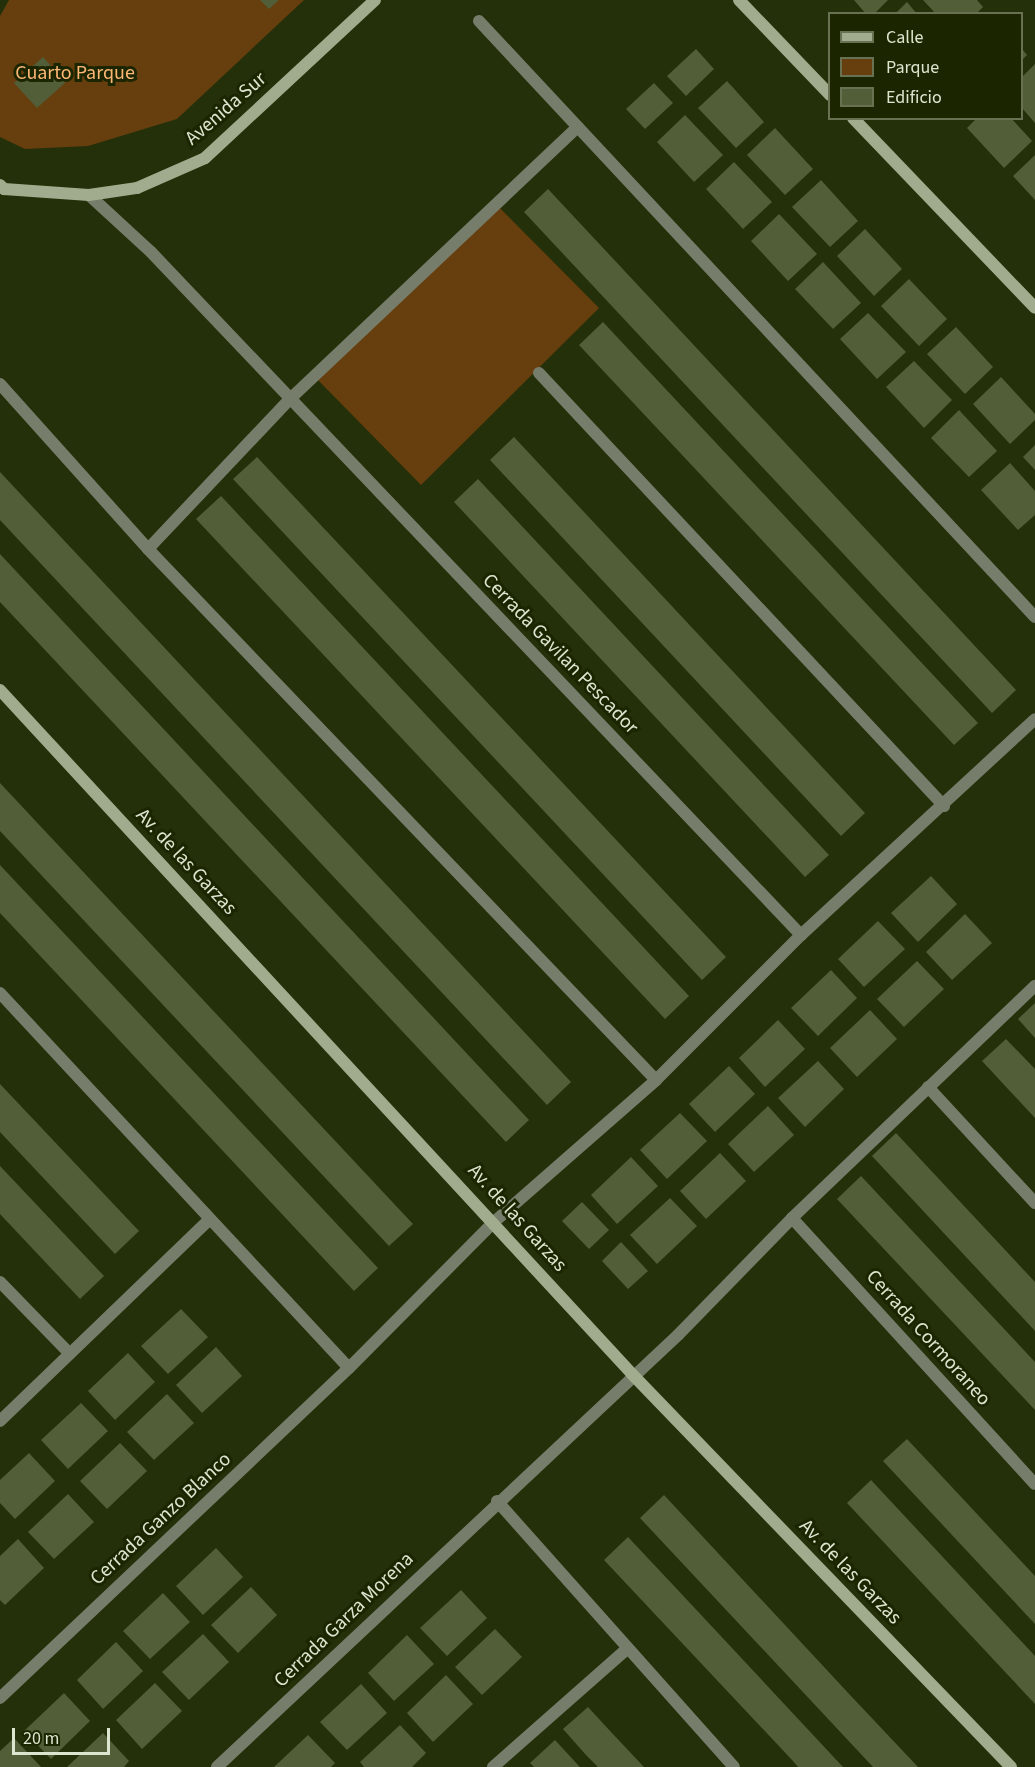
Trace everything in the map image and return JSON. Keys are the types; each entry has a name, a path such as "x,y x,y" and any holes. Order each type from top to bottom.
{"main road":[{"name":"Avenida Sur","path":"1,189 89,195 137,188 205,158 375,0"},
{"path":"738,0 828,92"},
{"path":"855,120 1035,308"},
{"name":"Av. de las Garzas","path":"0,690 632,1374 1011,1767"}],"street":[{"path":"479,21 1035,617"},
{"path":"147,549 290,399 578,127"},
{"name":"Cerrada Gavilan Pescador","path":"89,195 150,252 801,935"},
{"path":"539,373 944,806"},
{"path":"0,384 147,549 656,1080 801,935 944,806 1035,719"},
{"path":"632,1374 678,1335 792,1218 1035,986"},
{"path":"0,993 349,1368"},
{"name":"Cerrada Ganzo Blanco","path":"0,1698 349,1368 494,1222 656,1080"},
{"path":"928,1087 1035,1203"},
{"name":"Cerrada Cormoraneo","path":"792,1218 1035,1484"},
{"path":"0,1421 209,1220"},
{"path":"0,1282 70,1354"},
{"name":"Cerrada Garza Morena","path":"218,1767 632,1374"},
{"path":"497,1501 734,1767"},
{"path":"493,1767 627,1649"}],"green space":[{"name":"Cuarto Parque","path":"9,0 304,0 177,119 88,146 25,149 0,137 0,16"},
{"path":"492,200 599,308 421,485 315,377"}],"building":[{"path":"260,0 279,0 269,9"},
{"path":"854,0 888,0 876,12 864,12"},
{"path":"923,0 977,0 983,7 978,12 934,12"},
{"path":"907,2 915,12 897,12"},
{"path":"696,49 714,69 686,96 667,76"},
{"path":"43,57 66,82 37,108 14,83"},
{"path":"1035,64 1035,123 1023,109 1023,76"},
{"path":"727,81 764,122 736,148 698,108"},
{"path":"654,83 673,103 645,129 626,109"},
{"path":"685,115 723,155 694,182 657,142"},
{"path":"975,120 1013,120 1032,141 1004,168 967,128"},
{"path":"775,128 813,169 785,195 747,155"},
{"path":"1035,155 1035,200 1013,176"},
{"path":"734,162 772,202 743,229 706,189"},
{"path":"821,180 858,221 830,247 792,207"},
{"path":"548,189 1016,690 992,713 524,212"},
{"path":"779,214 817,254 788,281 751,241"},
{"path":"865,229 902,269 874,296 837,256"},
{"path":"823,262 861,303 833,329 795,289"},
{"path":"909,279 947,319 919,346 881,306"},
{"path":"868,313 906,352 877,379 840,339"},
{"path":"603,322 978,723 954,745 579,345"},
{"path":"956,327 993,367 965,394 927,354"},
{"path":"914,361 952,400 924,428 886,387"},
{"path":"1001,377 1035,414 1035,420 1010,444 973,404"},
{"path":"959,410 997,451 969,477 931,438"},
{"path":"514,437 865,813 841,836 490,460"},
{"path":"1035,445 1035,470 1023,457"},
{"path":"257,457 726,957 702,980 233,479"},
{"path":"1010,463 1035,491 1035,515 1018,530 981,490"},
{"path":"0,472 571,1082 547,1105 0,520"},
{"path":"478,479 829,855 805,877 454,502"},
{"path":"221,496 689,996 665,1019 196,519"},
{"path":"0,554 529,1120 506,1142 0,602"},
{"path":"0,783 413,1224 389,1246 0,831"},
{"path":"0,865 378,1268 354,1291 0,913"},
{"path":"931,876 957,904 918,942 891,913"},
{"path":"965,914 992,943 952,980 926,952"},
{"path":"878,921 905,949 864,987 838,959"},
{"path":"917,961 944,989 904,1027 877,999"},
{"path":"831,970 857,998 818,1036 791,1008"},
{"path":"1035,1003 1035,1038 1018,1019"},
{"path":"870,1010 897,1039 857,1077 830,1048"},
{"path":"778,1020 805,1049 765,1087 739,1058"},
{"path":"1006,1039 1035,1069 1035,1118 982,1061"},
{"path":"818,1061 844,1089 805,1127 778,1098"},
{"path":"729,1066 755,1094 715,1132 689,1104"},
{"path":"0,1084 139,1231 115,1254 0,1132"},
{"path":"768,1106 794,1135 754,1172 728,1144"},
{"path":"680,1113 707,1141 667,1179 640,1150"},
{"path":"896,1133 1035,1282 1035,1331 872,1156"},
{"path":"720,1153 746,1181 706,1219 680,1191"},
{"path":"631,1157 658,1186 617,1224 591,1195"},
{"path":"0,1166 104,1276 80,1299 0,1214"},
{"path":"861,1176 1035,1362 1035,1410 837,1199"},
{"path":"670,1198 697,1226 657,1264 630,1235"},
{"path":"582,1202 609,1230 589,1249 562,1221"},
{"path":"621,1242 648,1271 628,1289 602,1261"},
{"path":"181,1309 208,1337 168,1374 141,1346"},
{"path":"216,1347 242,1376 202,1413 176,1385"},
{"path":"128,1353 155,1382 115,1420 88,1391"},
{"path":"167,1394 194,1423 154,1460 127,1432"},
{"path":"81,1403 108,1431 68,1469 41,1440"},
{"path":"907,1439 1035,1576 1035,1624 883,1461"},
{"path":"120,1443 147,1471 107,1509 80,1481"},
{"path":"29,1453 55,1481 15,1519 0,1503 0,1480"},
{"path":"871,1480 1035,1656 1035,1704 847,1503"},
{"path":"68,1494 94,1522 54,1559 28,1532"},
{"path":"664,1495 918,1767 873,1767 640,1518"},
{"path":"628,1537 843,1767 798,1767 604,1560"},
{"path":"18,1539 44,1568 5,1605 0,1600 0,1556"},
{"path":"216,1548 243,1577 203,1615 176,1586"},
{"path":"251,1587 277,1615 238,1653 211,1625"},
{"path":"461,1590 487,1618 447,1656 420,1628"},
{"path":"163,1593 190,1622 150,1659 123,1631"},
{"path":"495,1629 522,1657 482,1695 455,1667"},
{"path":"203,1634 229,1662 189,1700 162,1672"},
{"path":"407,1635 434,1664 394,1701 368,1673"},
{"path":"116,1642 143,1671 103,1709 77,1680"},
{"path":"446,1675 473,1704 433,1742 407,1713"},
{"path":"155,1683 182,1711 142,1749 116,1720"},
{"path":"361,1684 387,1713 347,1750 320,1722"},
{"path":"64,1693 90,1721 51,1759 24,1731"},
{"path":"588,1707 644,1767 598,1767 586,1755 563,1729"},
{"path":"400,1725 426,1753 412,1767 364,1767 360,1762"},
{"path":"103,1733 129,1761 124,1767 67,1767"},
{"path":"308,1735 335,1763 331,1767 274,1767"},
{"path":"14,1738 41,1767 0,1767 0,1751"},
{"path":"555,1740 580,1767 534,1767 530,1763"}]}
